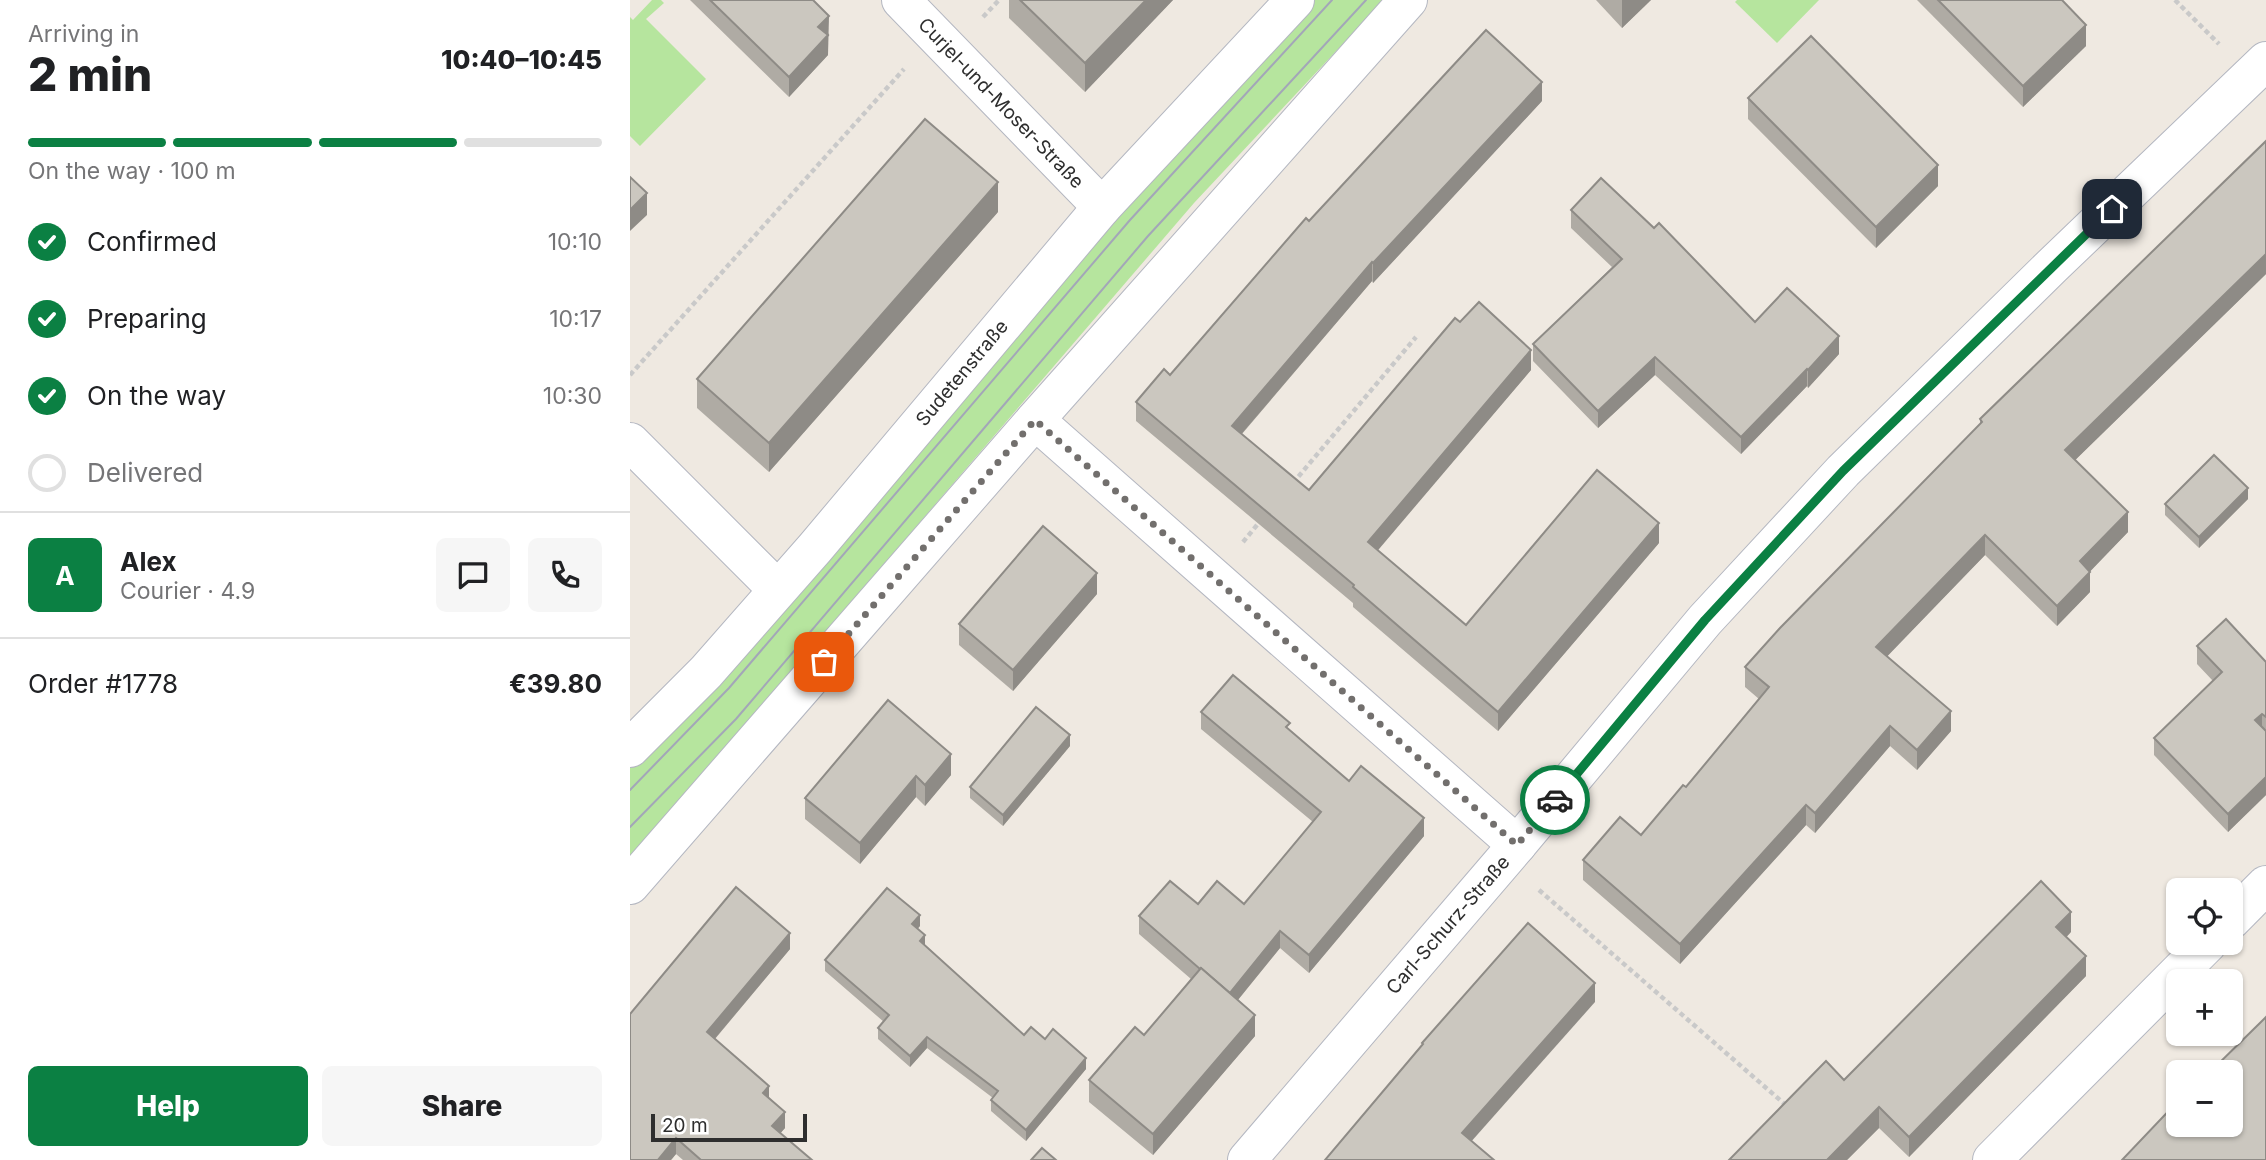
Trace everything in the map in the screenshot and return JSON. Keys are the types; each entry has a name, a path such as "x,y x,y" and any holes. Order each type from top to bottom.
{"street":[{"name":"Curjel-und-Moser-Straße","path":"901,0 1102,207"},
{"name":"Sudetenstraße","path":"630,748 706,672 815,548 1102,207 1295,0"},
{"path":"630,885 1035,420 1408,0"},
{"name":"Carl-Schurz-Straße","path":"1247,1160 1705,620 1843,471 2258,69"},
{"path":"1035,420 1510,852"},
{"path":"630,442 777,589"},
{"path":"2243,908 2266,885"},
{"path":"1992,1160 2196,955"}],"path":[{"path":"2175,0 2258,69"},
{"path":"630,375 912,60"},
{"path":"1286,491 1416,337"},
{"path":"1242,542 1268,512"},
{"path":"1510,852 1797,1114"}],"green space":[{"path":"652,0 661,0 664,3 646,19 706,79 640,146 630,136 630,17 633,20"},
{"path":"1314,0 1384,0 1194,203 630,860 630,765 1220,98"},
{"path":"1819,0 1777,43 1735,2"}],"building":[{"path":"710,0 813,0 829,16 818,27 828,35 789,77"},
{"path":"1020,0 1146,0 1085,63"},
{"path":"1938,0 2062,0 2086,25 2023,86"},
{"path":"1486,30 1542,82 1372,262 1232,426 1309,490 1455,318 1460,322 1479,302 1531,350 1368,542 1466,625 1597,470 1659,523 1498,712 1353,587 1354,585 1136,402 1164,369 1170,375 1306,218 1309,221"},
{"path":"1811,36 1938,165 1876,227 1748,98"},
{"path":"925,119 998,182 769,443 697,379"},
{"path":"2266,141 2266,254 2065,450 2128,512 2080,561 2090,572 2057,606 1985,535 1876,647 1951,711 1917,750 1890,726 1815,813 1806,805 1680,944 1583,860 1620,817 1641,835 1683,785 1686,787 1769,687 1745,667 1780,628 1982,422 1980,419"},
{"path":"630,177 647,193 630,210"},
{"path":"1601,178 1654,228 1659,223 1755,322 1787,288 1839,336 1741,437 1655,357 1598,411 1533,344 1622,259 1571,210"},
{"path":"2214,455 2248,488 2199,537 2165,504"},
{"path":"1043,526 1097,573 1013,670 959,624"},
{"path":"2226,619 2266,662 2266,717 2262,714 2255,720 2266,731 2266,777 2228,814 2154,738 2222,672 2197,646"},
{"path":"1233,675 1290,723 1286,727 1349,781 1361,766 1424,818 1309,955 1280,931 1230,993 1139,916 1170,881 1198,904 1217,881 1244,904 1321,812 1201,712"},
{"path":"888,700 951,754 925,785 916,776 860,843 805,798"},
{"path":"1036,707 1070,735 1003,815 970,787"},
{"path":"2041,881 2071,912 2056,927 2086,956 1909,1137 1879,1107 1827,1160 1729,1160 1826,1061 1844,1080"},
{"path":"736,887 790,933 707,1032 769,1086 763,1093 785,1112 772,1126 812,1160 701,1160 676,1138 658,1160 630,1160 630,1014"},
{"path":"887,888 920,915 912,924 925,935 920,941 1024,1035 1031,1027 1045,1039 1053,1029 1086,1058 1026,1130 991,1100 998,1091 927,1037 910,1056 878,1028 889,1015 825,960"},
{"path":"1528,923 1595,983 1462,1133 1494,1160 1325,1160 1422,1043"},
{"path":"1201,968 1255,1015 1153,1134 1089,1080 1135,1027 1144,1035"},
{"path":"2266,1017 2266,1160 2122,1160 2166,1114 2166,1137 2243,1137 2243,1060 2222,1060 2236,1046 2243,1046 2243,1040"},
{"path":"1042,1148 1056,1160 1031,1160"}],"tram line":[{"path":"630,790 729,688 1130,220 1332,0"},
{"path":"630,827 736,719 1148,236 1366,0"}],"way so far":[{"path":"824,662 1035,420 1517,845 1555,800"}],"route":[{"path":"1555,800 1705,620 1843,471 2112,209"}]}
